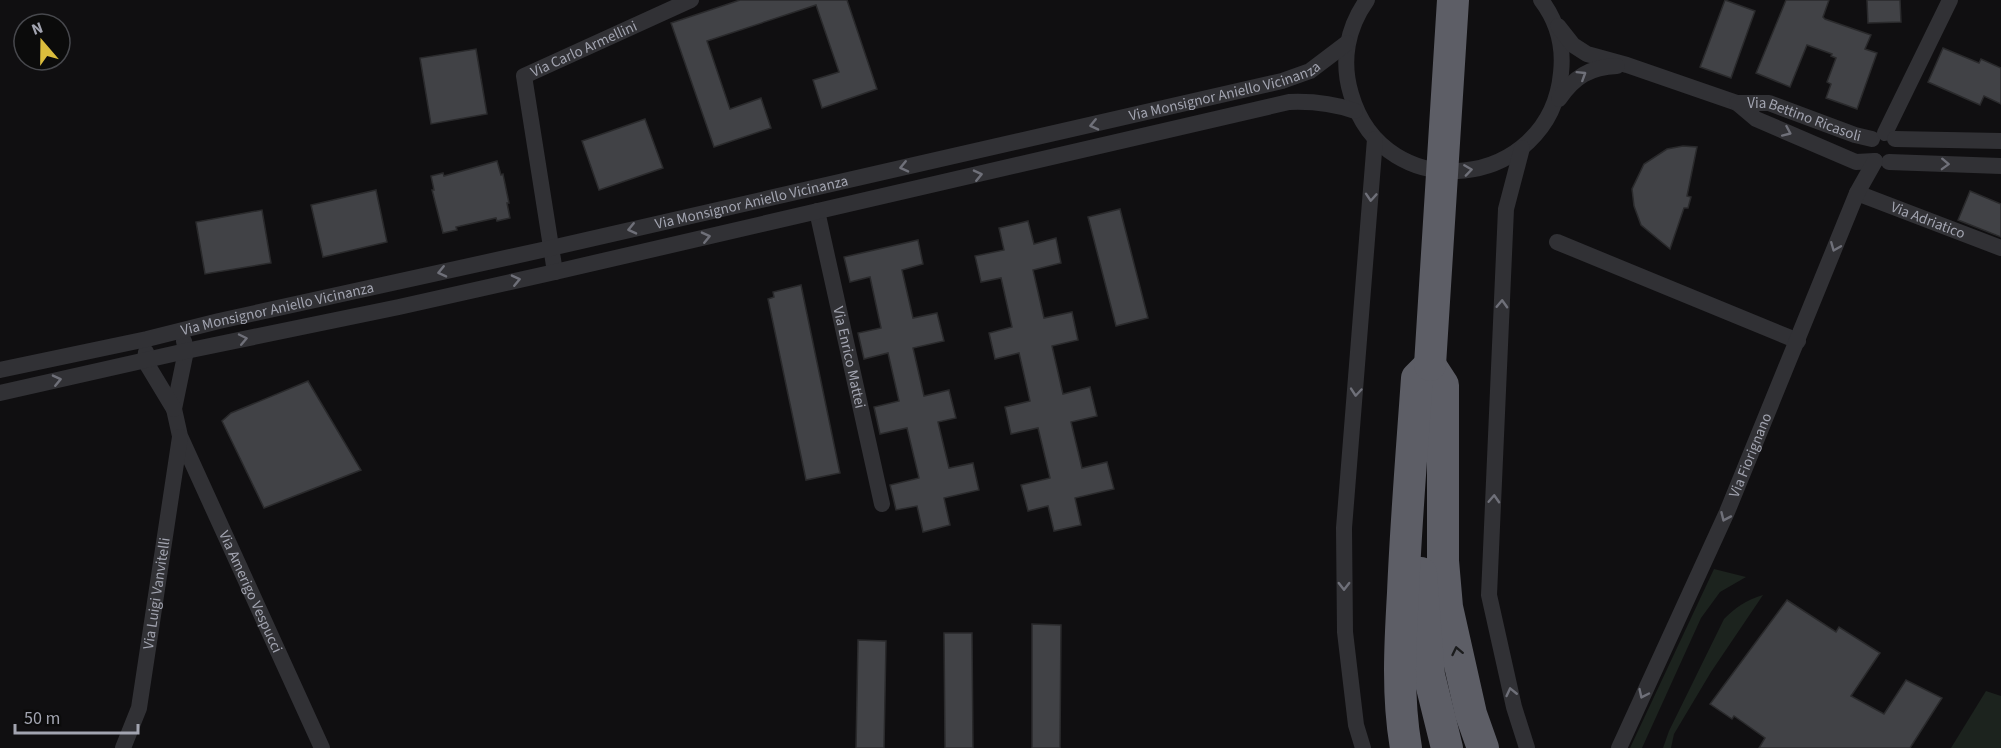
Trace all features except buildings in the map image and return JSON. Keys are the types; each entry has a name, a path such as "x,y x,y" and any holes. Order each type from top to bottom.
{"highway":[{"path":"1447,748 1430,675 1421,557 1430,365 1453,0"},
{"path":"1406,748 1401,714 1400,666 1406,538 1417,378 1430,365"},
{"path":"1430,365 1443,385 1443,561 1447,607 1471,714 1483,748"}],"street":[{"name":"Via Carlo Armellini","path":"555,272 524,76 691,0"},
{"path":"1367,0 1359,7 1347,44 1346,78 1355,111 1375,139 1387,150 1407,162 1429,170 1451,172 1474,170 1499,162 1522,148"},
{"path":"1541,0 1553,20 1560,41 1562,61 1560,86 1552,110"},
{"path":"1882,162 1869,153 1868,148 1884,137 1950,0"},
{"name":"Via Bettino Ricasoli","path":"1553,20 1573,45 1587,54 1627,65 1737,103 1768,103 1855,135 2001,141"},
{"name":"Via Monsignor Aniello Vicinanza","path":"0,370 182,332 219,321 551,248 1282,81 1310,71 1347,44"},
{"name":"Via Bettino Ricasoli","path":"1522,148 1539,131 1567,87 1588,71 1604,66 1627,65"},
{"name":"Via Monsignor Aniello Vicinanza","path":"0,393 555,272 1289,102 1332,103 1355,111"},
{"name":"Via Bettino Ricasoli","path":"1737,103 1756,119 1856,162 2001,166"},
{"name":"Via Fiorignano","path":"1619,748 1727,512 1857,193 1882,162 1896,156 1898,152 1884,137"},
{"path":"1363,748 1356,725 1345,632 1344,528 1375,139"},
{"path":"1522,148 1506,209 1489,594 1514,707 1527,748"},
{"name":"Via Adriatico","path":"1857,193 2001,248"},
{"name":"Via Enrico Mattei","path":"817,211 882,504"},
{"path":"1557,242 1798,341"},
{"path":"174,410 186,351 182,332"},
{"path":"147,339 145,361 174,410 180,436"},
{"name":"Via Luigi Vanvitelli","path":"123,748 139,708 180,436"},
{"name":"Via Amerigo Vespucci","path":"180,436 322,748"}],"shaded area":[{"path":"1714,569 1746,577 1720,592 1701,618 1642,748 1630,748"},
{"path":"1763,595 1711,672 1674,734 1671,748 1663,748 1669,731 1724,619 1742,604"},
{"path":"1986,691 2001,696 2001,748 1951,748"}]}
